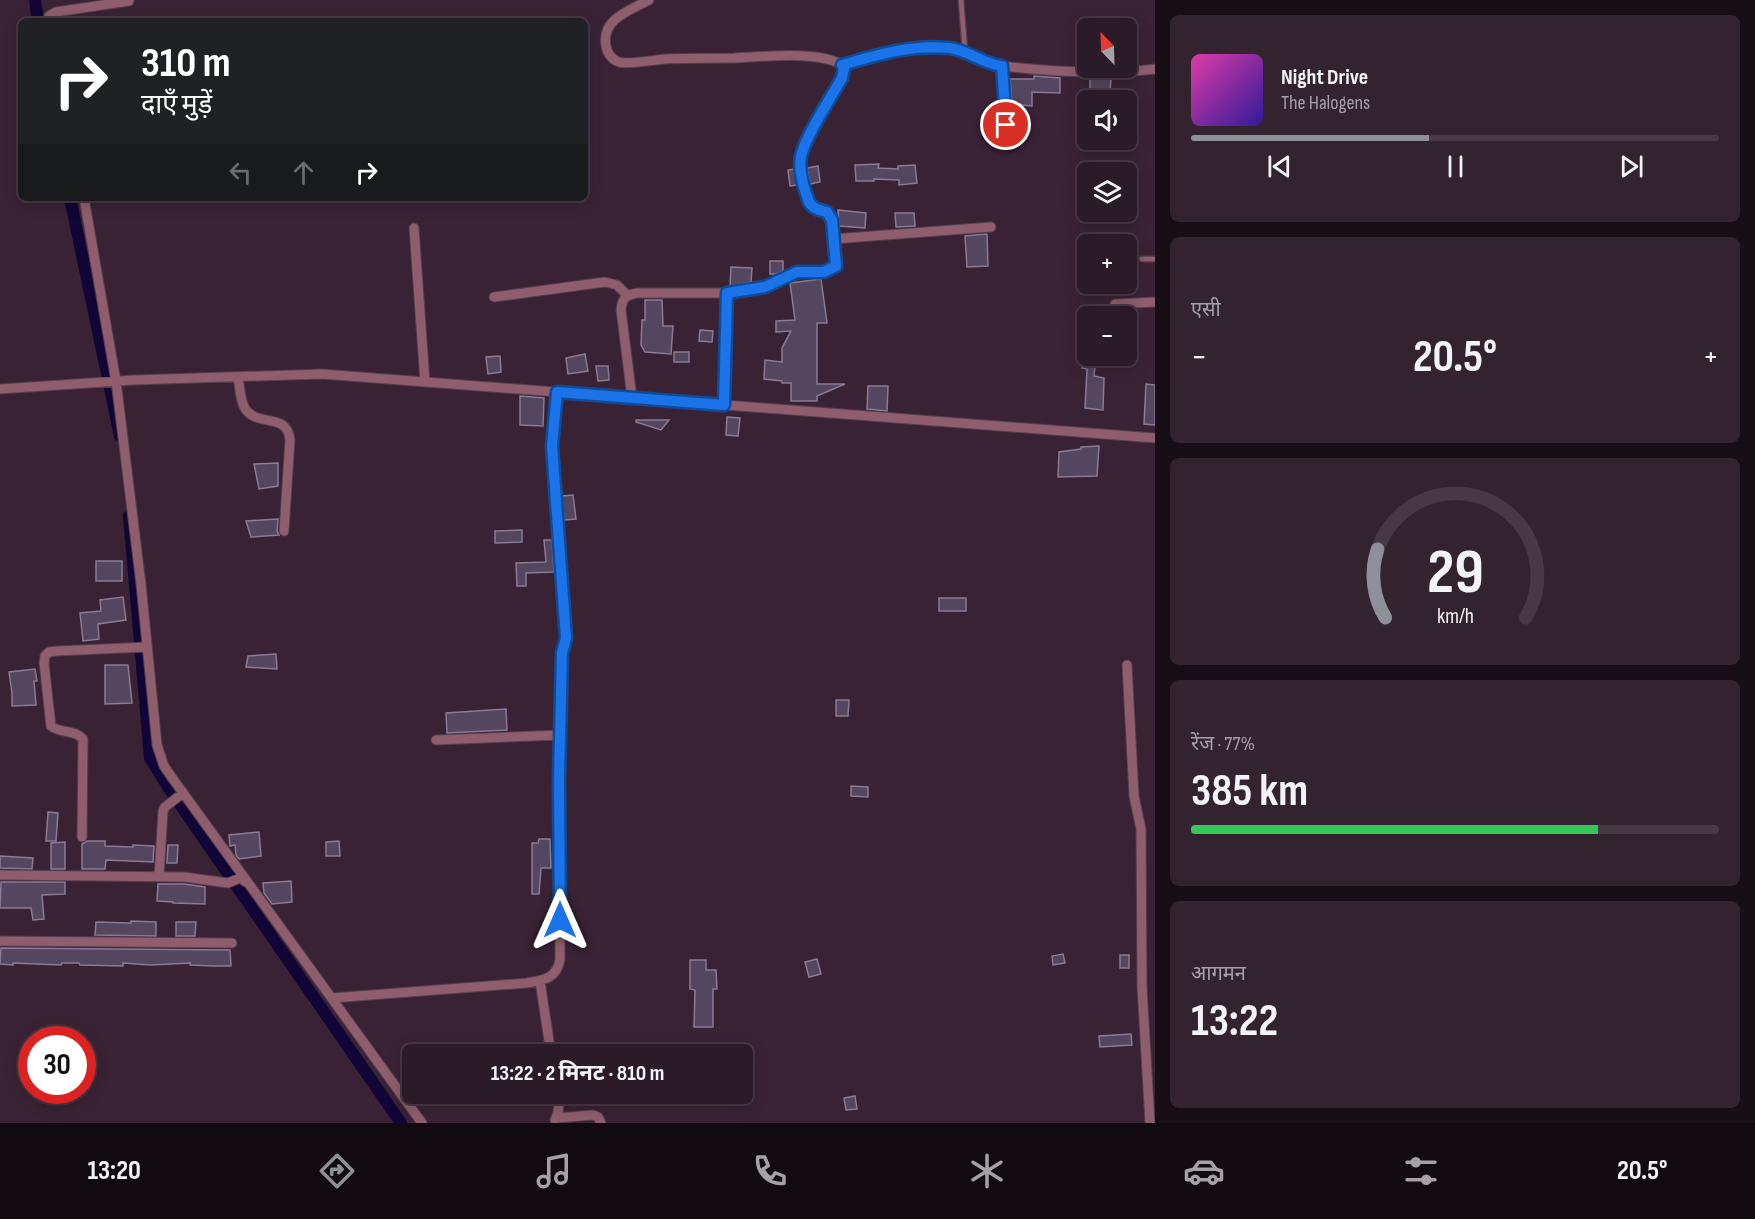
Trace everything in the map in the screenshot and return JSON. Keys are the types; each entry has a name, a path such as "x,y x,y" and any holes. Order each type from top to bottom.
{"street":[{"path":"648,0 618,17 608,26 605,33 607,51 612,58 621,63 666,59 800,56 828,58 842,65 898,50 948,48 966,52 994,66 1088,72 1155,69"},
{"path":"48,18 56,12 129,2"},
{"path":"632,398 621,310 622,301 627,295 727,293 765,287 797,272 814,273 830,270 836,266 832,220 827,212 811,206 809,202 801,175 801,156 806,141 842,78 844,69 842,65"},
{"path":"1002,66 1008,141"},
{"path":"84,201 111,381 142,648 160,757 178,796 332,998 422,1123"},
{"path":"833,239 991,227"},
{"path":"414,228 425,382"},
{"path":"494,297 605,282 617,285 627,295"},
{"path":"724,405 727,293"},
{"path":"1114,304 1155,302"},
{"path":"0,389 111,381 322,374 1155,438"},
{"path":"238,377 244,408 261,418 285,426 290,432 284,531"},
{"path":"332,998 540,981 554,974 558,969 560,960 559,779 562,653 566,638 552,446 557,392"},
{"path":"82,837 83,739 76,733 57,730 51,726 45,656 49,652 57,651 142,648"},
{"path":"1127,665 1134,796 1141,829 1142,987 1150,1123"},
{"path":"436,740 561,735"},
{"path":"159,877 162,816 165,807 178,796"},
{"path":"0,875 184,877 228,883 243,880"},
{"path":"0,941 232,943"},
{"path":"540,981 549,1044"},
{"path":"559,1104 555,1120 593,1115 598,1117 601,1123"}],"lane":[{"path":"961,0 966,52"},
{"path":"1142,259 1155,259"}],"building":[{"path":"1034,76 1060,78 1060,93 1032,92 1032,106 1012,104 1010,79 1034,79"},
{"path":"1090,79 1111,79 1110,90 1090,90"},
{"path":"879,164 878,168 898,169 898,166 915,165 917,183 899,185 899,180 874,179 874,181 856,181 855,165"},
{"path":"818,166 820,182 810,184 807,168"},
{"path":"794,169 797,185 790,186 788,170"},
{"path":"838,210 866,213 865,228 839,226"},
{"path":"895,213 914,213 915,226 896,227"},
{"path":"987,234 988,266 967,267 965,236"},
{"path":"770,261 783,261 783,271 770,274"},
{"path":"731,267 752,268 751,282 730,286"},
{"path":"821,279 827,323 817,323 817,384 845,384 817,396 817,401 791,401 791,383 764,379 765,360 782,362 782,348 791,331 776,332 776,321 795,320 790,283"},
{"path":"645,300 662,300 663,326 673,326 671,354 645,352 641,345"},
{"path":"700,330 713,331 712,342 699,341"},
{"path":"674,352 689,352 689,362 674,362"},
{"path":"585,354 588,371 568,374 566,358"},
{"path":"500,356 501,372 488,374 486,357"},
{"path":"596,366 608,366 609,380 598,381"},
{"path":"1082,366 1095,366 1094,376 1104,378 1103,410 1085,408 1087,369"},
{"path":"1146,384 1155,385 1155,425 1144,424"},
{"path":"868,386 888,386 887,411 867,409"},
{"path":"520,396 544,398 543,426 520,425"},
{"path":"727,417 740,418 738,436 726,435"},
{"path":"636,420 669,420 661,430 636,422"},
{"path":"1099,446 1097,476 1058,477 1059,452"},
{"path":"278,463 278,486 259,489 254,464"},
{"path":"573,495 576,519 564,520 562,496"},
{"path":"278,519 279,535 251,537 246,521"},
{"path":"522,530 522,542 495,543 495,531"},
{"path":"544,540 552,540 554,572 526,573 526,586 517,586 516,563 546,562"},
{"path":"96,561 122,561 122,581 96,581"},
{"path":"123,597 126,620 98,624 99,639 83,641 80,613 101,611 100,600"},
{"path":"939,598 966,598 966,611 939,611"},
{"path":"276,654 277,669 246,667 248,656"},
{"path":"105,665 128,665 132,703 105,704"},
{"path":"35,669 36,705 12,706 9,672"},
{"path":"836,700 849,700 848,716 836,716"},
{"path":"506,709 507,730 447,733 446,713"},
{"path":"851,786 868,787 868,797 851,796"},
{"path":"48,812 58,813 56,841 46,841"},
{"path":"259,832 261,856 239,859 235,845 230,846 229,835"},
{"path":"539,839 550,839 551,868 541,868 539,894 532,894 532,843 538,843"},
{"path":"87,841 105,841 105,846 154,846 153,862 106,860 105,869 82,869 82,844"},
{"path":"339,841 340,856 326,856 326,842"},
{"path":"65,842 65,869 51,869 51,843"},
{"path":"168,845 178,845 177,863 167,863"},
{"path":"0,856 33,858 32,869 0,868"},
{"path":"291,881 292,902 272,904 264,893 263,883"},
{"path":"1,882 65,882 65,894 42,895 44,919 33,920 31,908 0,908"},
{"path":"158,884 205,887 205,904 157,901"},
{"path":"131,921 156,922 156,936 95,935 96,922 131,923"},
{"path":"176,922 196,922 195,936 176,936"},
{"path":"1,948 230,950 231,966 190,965 190,963 151,965 123,963 123,966 80,965 79,963 0,964"},
{"path":"1063,954 1065,963 1053,965 1052,956"},
{"path":"1120,955 1129,955 1129,968 1120,968"},
{"path":"817,959 821,974 809,977 805,962"},
{"path":"690,960 706,960 706,970 716,970 717,989 713,989 713,1027 694,1027 695,990 690,989"},
{"path":"1131,1034 1132,1045 1100,1047 1099,1036"},
{"path":"855,1096 857,1109 846,1110 844,1098"}],"waterway":[{"path":"35,0 38,18"},
{"path":"71,201 120,436"},
{"path":"129,516 150,758 401,1123"}],"route":[{"path":"560,920 559,779 562,653 566,638 552,446 557,392 724,405 727,293 765,287 797,272 824,272 836,266 832,220 827,212 818,210 809,202 801,175 801,156 806,141 842,78 844,69 842,65 898,50 948,48 966,52 994,66 1002,66 1006,125"}]}
